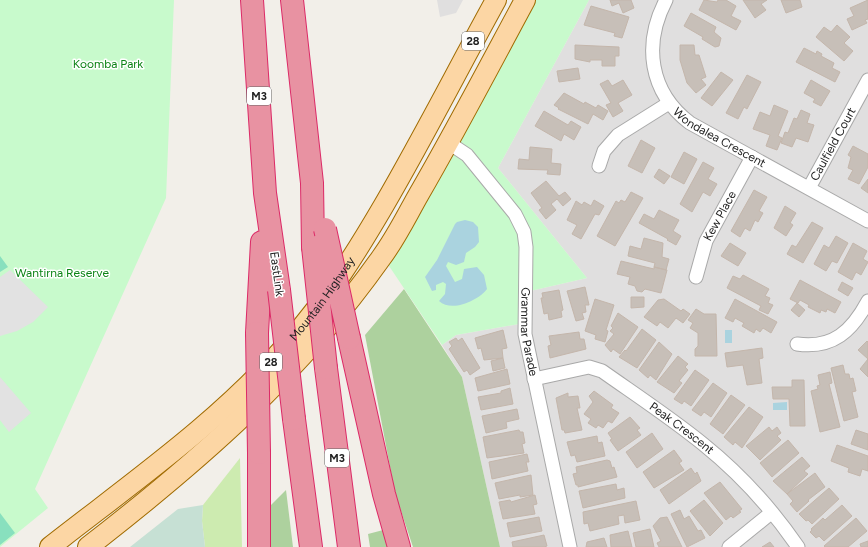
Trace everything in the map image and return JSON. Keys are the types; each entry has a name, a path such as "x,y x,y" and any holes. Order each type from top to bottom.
{"highway":[{"name":"EastLink","path":"252,0 265,193 279,290 311,547"},
{"name":"M3","path":"292,0 312,183 313,247 326,368 349,547"},
{"path":"312,183 325,229 379,474 399,547"},
{"path":"259,547 257,332 265,193"}],"main road":[{"name":"Mountain Highway","path":"50,547 212,418 252,382 290,341 334,286 352,260 431,122 496,0"},
{"name":"Mountain Highway","path":"88,547 144,504 220,440 282,379 323,334 383,256 448,143 525,0"},
{"path":"431,122 448,143"}],"street":[{"name":"Wondalea Crescent","path":"666,0 656,28 652,50 656,75 669,103 690,123 868,221"},
{"name":"Caulfield Court","path":"809,188 868,80"},
{"path":"599,166 608,146 618,135 669,103"},
{"name":"Grammar Parade","path":"448,143 467,155 520,220 526,247 525,334 570,547"},
{"name":"Kew Place","path":"696,277 706,241 752,157"},
{"path":"797,344 819,345 836,339 855,322 868,301"},
{"name":"Peak Crescent","path":"534,379 589,367 598,369 703,444 752,490 798,547"},
{"path":"729,547 771,513"}],"shaded area":[{"path":"437,0 463,0 456,13 440,17"},
{"path":"589,0 868,0 868,547 500,547 462,377 442,345 456,335 525,323 526,292 587,278 498,168"},
{"path":"10,270 48,307 33,322 17,331 0,336 0,277"},
{"path":"0,377 31,413 9,432 0,420"}],"green space":[{"name":"Wantirna Reserve","path":"0,0 174,0 166,198 35,489 48,508 0,547"},
{"path":"525,0 589,0 498,168 587,278 526,292 525,323 456,335 442,345 383,257"},
{"path":"0,256 8,267 0,272"},
{"path":"404,289 462,377 500,547 413,547 395,493 365,335"},
{"path":"240,458 242,547 205,547 202,521 203,505"},
{"path":"286,490 293,547 264,547 264,512"},
{"path":"203,505 202,521 205,547 130,547 178,509"},
{"path":"0,513 15,533 0,545"},
{"path":"387,529 392,547 370,547 368,534"}],"water":[{"path":"465,220 473,222 478,227 479,242 475,247 466,253 464,262 456,265 448,262 446,266 455,282 462,279 464,269 477,267 484,275 487,289 472,301 465,304 451,306 439,301 445,294 446,284 443,282 436,285 436,290 432,291 425,277 437,260 455,224"},
{"path":"725,330 732,330 732,343 725,343"},
{"path":"787,402 787,410 773,410 773,403"}],"building":[{"path":"610,0 631,0 634,8 623,13 619,3 612,6"},
{"path":"704,0 717,2 718,0 726,0 736,6 731,16 741,21 736,30 699,10"},
{"path":"743,0 767,0 761,4 766,10 755,18"},
{"path":"781,0 800,0 802,7 786,13"},
{"path":"868,0 868,19 865,20 867,23 852,30 847,19 854,16 850,8"},
{"path":"591,6 629,17 622,38 614,36 615,33 584,25"},
{"path":"691,13 716,27 714,32 721,38 719,46 715,47 702,39 703,37 684,26"},
{"path":"837,25 850,37 844,43 853,51 844,61 816,37 824,27 831,32"},
{"path":"575,45 619,47 619,56 615,56 615,66 602,66 602,60 590,60 590,62 575,59"},
{"path":"680,45 694,45 695,55 699,55 706,77 701,79 706,85 696,93 687,83 680,60"},
{"path":"804,48 816,54 817,51 822,54 821,56 834,63 832,68 840,72 835,82 796,62"},
{"path":"578,68 580,79 559,82 557,71"},
{"path":"721,72 733,80 712,106 701,98"},
{"path":"747,75 761,82 747,109 744,107 738,119 726,113"},
{"path":"608,80 612,86 623,80 632,95 618,103 623,111 613,117 606,105 611,103 600,84"},
{"path":"811,80 830,91 821,106 813,102 815,99 804,93"},
{"path":"564,93 584,104 585,102 596,108 598,105 608,111 603,120 593,114 588,124 558,109 559,108 554,105"},
{"path":"774,105 788,111 778,136 782,138 777,150 766,146 770,135 753,129 760,112 770,116"},
{"path":"801,110 810,114 807,123 814,125 808,142 796,138 792,147 781,143 785,132 788,133 794,118 797,119"},
{"path":"544,111 568,125 571,121 581,127 574,140 564,134 561,141 535,126"},
{"path":"641,140 655,148 642,173 628,166"},
{"path":"853,146 868,154 868,167 859,184 848,179 853,170 848,168 851,157 848,155"},
{"path":"530,147 552,149 551,163 561,164 560,175 547,174 548,170 518,169 519,159 529,160"},
{"path":"684,152 697,159 684,184 671,177"},
{"path":"703,162 714,168 708,179 717,184 710,196 703,192 692,212 680,204"},
{"path":"659,169 670,176 664,184 654,177"},
{"path":"868,179 868,193 861,188"},
{"path":"546,181 559,196 565,192 571,199 563,206 557,199 551,204 556,210 546,219 539,210 542,208 531,193"},
{"path":"754,190 767,197 759,211 763,213 758,222 755,220 750,231 745,228 740,237 731,231"},
{"path":"631,192 643,198 615,246 597,236 616,201 619,203 621,200 625,202"},
{"path":"594,200 604,206 599,215 595,214 581,239 572,234 577,225 567,220 576,201 582,205 584,202 591,206"},
{"path":"785,206 796,213 790,223 793,225 786,236 774,228"},
{"path":"659,210 679,220 673,231 681,236 676,245 639,223 644,214 654,219"},
{"path":"812,222 823,228 803,263 787,254 792,245 796,247"},
{"path":"836,236 848,243 837,263 832,261 826,271 814,264 824,245 829,248"},
{"path":"644,238 663,243 662,257 669,259 666,270 654,267 655,263 628,256 630,246 641,249"},
{"path":"730,243 746,253 738,266 721,256"},
{"path":"853,243 867,251 863,259 868,262 861,275 856,272 852,280 838,272"},
{"path":"621,261 654,269 654,267 667,270 661,293 645,289 642,292 637,291 635,286 628,284 630,277 617,274"},
{"path":"743,275 769,289 765,296 770,298 768,303 773,305 768,314 759,310 761,306 727,288 733,276 740,279"},
{"path":"800,280 841,302 835,313 827,309 826,312 821,310 820,313 808,307 809,305 800,300 798,303 790,299"},
{"path":"842,282 853,288 848,296 838,290"},
{"path":"585,287 589,305 585,305 586,312 582,313 584,319 576,321 567,291"},
{"path":"559,290 563,310 561,311 562,317 549,320 548,313 544,314 541,298 543,298 542,293"},
{"path":"631,297 644,297 644,307 631,308"},
{"path":"595,299 614,305 606,330 608,331 605,342 595,339 596,335 585,331"},
{"path":"664,299 681,311 683,309 690,314 683,323 676,318 668,328 660,322 657,326 644,317 658,300"},
{"path":"735,299 777,322 771,333 763,328 760,332 756,329 754,333 742,326 744,323 735,318 733,322 725,318"},
{"path":"797,303 805,310 799,317 791,310"},
{"path":"696,309 704,314 716,314 717,356 695,356 695,349 698,346 698,333 690,328 693,323 688,320"},
{"path":"618,313 638,327 620,354 613,349 611,352 605,345 614,334 610,331 613,328 611,326"},
{"path":"642,329 656,340 637,368 619,357 625,350 626,351"},
{"path":"503,330 507,348 502,349 503,358 484,360 481,348 478,349 475,338"},
{"path":"579,332 580,339 584,339 586,349 550,358 548,346 551,345 549,336"},
{"path":"456,338 458,341 462,338 480,368 470,375 467,370 464,372 449,349 452,346 449,342"},
{"path":"867,341 868,342 868,359 858,350"},
{"path":"659,342 672,354 656,380 650,375 648,378 639,370"},
{"path":"762,348 763,358 759,359 762,383 747,385 743,365 727,367 725,353"},
{"path":"678,356 688,364 685,367 688,370 679,381 682,383 674,393 657,382"},
{"path":"503,358 505,368 493,371 491,361"},
{"path":"868,359 868,377 860,369"},
{"path":"843,365 845,374 849,374 850,379 853,378 856,391 852,392 858,417 844,421 831,368"},
{"path":"507,369 510,384 478,391 475,378"},
{"path":"695,370 709,380 691,406 684,401 682,404 674,399"},
{"path":"830,372 832,383 829,384 840,427 820,432 811,391 818,389 817,386 820,385 818,375"},
{"path":"792,380 804,380 805,426 790,426 789,399 773,399 772,387 792,387"},
{"path":"713,383 727,393 711,417 704,412 701,416 692,410"},
{"path":"510,388 513,404 481,410 478,397 501,393 501,391"},
{"path":"594,391 613,405 611,408 619,413 612,423 608,421 603,428 598,425 596,428 588,423 591,419 584,414 593,402 589,396"},
{"path":"568,393 568,397 578,396 580,408 577,408 582,430 565,433 564,430 562,430 556,398"},
{"path":"731,395 745,405 723,434 710,424"},
{"path":"749,407 763,417 742,448 735,442 733,445 724,437"},
{"path":"517,409 519,419 506,422 507,428 486,433 482,416"},
{"path":"630,417 640,428 637,430 641,435 618,451 610,440 612,439 608,433"},
{"path":"769,427 772,431 777,427 781,433 777,436 781,440 760,460 746,446"},
{"path":"519,430 520,432 523,432 525,443 522,444 524,453 487,458 483,437"},
{"path":"856,430 868,434 868,450 851,444"},
{"path":"652,433 663,449 637,468 626,452"},
{"path":"597,436 598,443 602,442 605,456 577,462 575,455 571,456 567,442"},
{"path":"788,440 799,453 772,477 760,463"},
{"path":"837,445 868,456 868,471 862,469 860,476 848,472 849,468 831,461"},
{"path":"674,450 682,461 679,463 684,470 654,488 643,472"},
{"path":"527,454 529,462 526,462 528,471 492,479 489,462"},
{"path":"802,457 810,466 804,471 808,474 787,494 773,481"},
{"path":"607,460 610,461 612,468 614,467 617,477 578,487 578,485 576,485 573,474 577,473 576,467"},
{"path":"691,468 695,474 697,472 701,481 669,504 660,490"},
{"path":"815,473 825,487 808,500 809,501 797,512 790,504 793,501 787,494"},
{"path":"531,475 533,495 520,497 520,495 499,499 495,483"},
{"path":"720,482 742,509 739,511 741,512 733,518 731,516 726,520 704,493"},
{"path":"616,484 617,490 624,488 625,498 583,508 579,491"},
{"path":"829,488 839,499 812,524 808,520 806,521 799,514"},
{"path":"535,495 537,504 533,505 535,514 503,519 499,502 510,500 511,502"},
{"path":"704,500 723,523 710,536 690,511"},
{"path":"636,501 640,520 625,523 624,515 618,516 619,524 590,531 588,523 584,524 583,512"},
{"path":"842,505 852,516 824,541 819,536 816,538 810,532 812,530 811,529 823,518 825,520"},
{"path":"680,510 684,519 689,516 698,531 701,530 705,538 687,547 671,514"},
{"path":"539,517 542,531 510,537 507,523"},
{"path":"667,517 682,547 659,547 657,543 661,541 653,526 660,518"},
{"path":"856,518 867,531 848,547 824,546"},
{"path":"650,529 654,547 636,547 633,533"},
{"path":"628,531 632,547 611,547 610,535"},
{"path":"544,535 547,546 513,547 512,542"},
{"path":"604,538 607,547 586,547 587,542"},
{"path":"868,541 868,547 861,547 860,544"},
{"path":"770,542 774,547 762,547"}],"park label":[{"name":"Koomba Park","path":"108,64"}]}
